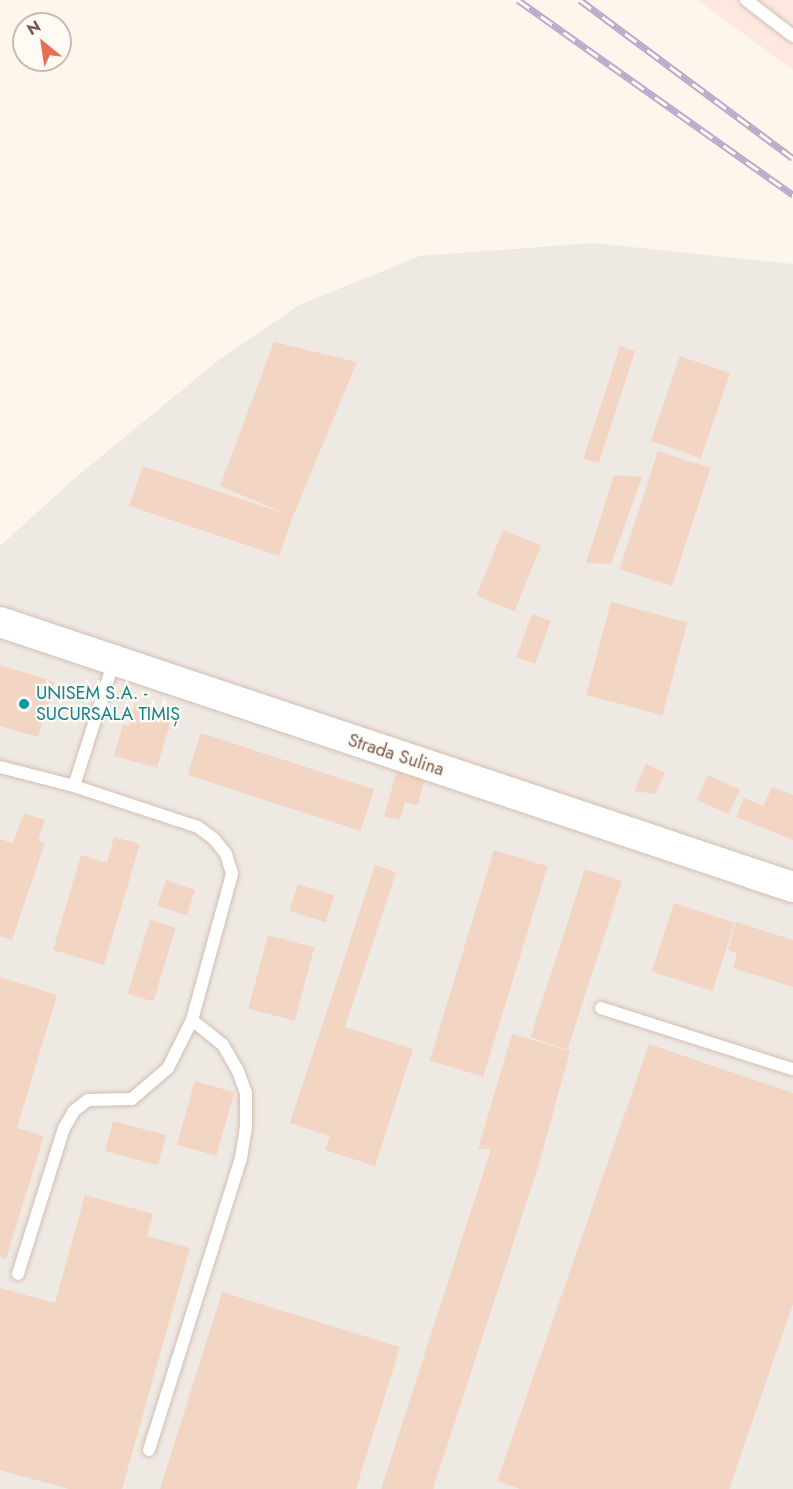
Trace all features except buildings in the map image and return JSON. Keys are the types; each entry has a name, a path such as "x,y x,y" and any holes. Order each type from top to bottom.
{"street":[{"name":"Strada Sulina","path":"0,622 793,887"}],"lane":[{"path":"746,0 793,36"},
{"path":"74,786 114,661"},
{"path":"0,767 74,786 198,827 214,839 226,855 232,874 192,1020 168,1068 149,1087 132,1099 88,1100 74,1111 64,1128 18,1274"},
{"path":"601,1008 792,1069"},
{"path":"149,1450 241,1158 246,1125 246,1093 238,1071 224,1045 192,1020"}],"shaded area":[{"path":"697,0 793,0 793,70"},
{"path":"593,243 793,264 793,1489 0,1489 0,546 75,478 216,362 299,305 420,256"}],"railway":[{"path":"518,0 793,195"},
{"path":"580,0 793,158"}],"place":[{"name":"UNISEM S.A. - SUCURSALA TIMIȘ","path":"24,704"}]}
